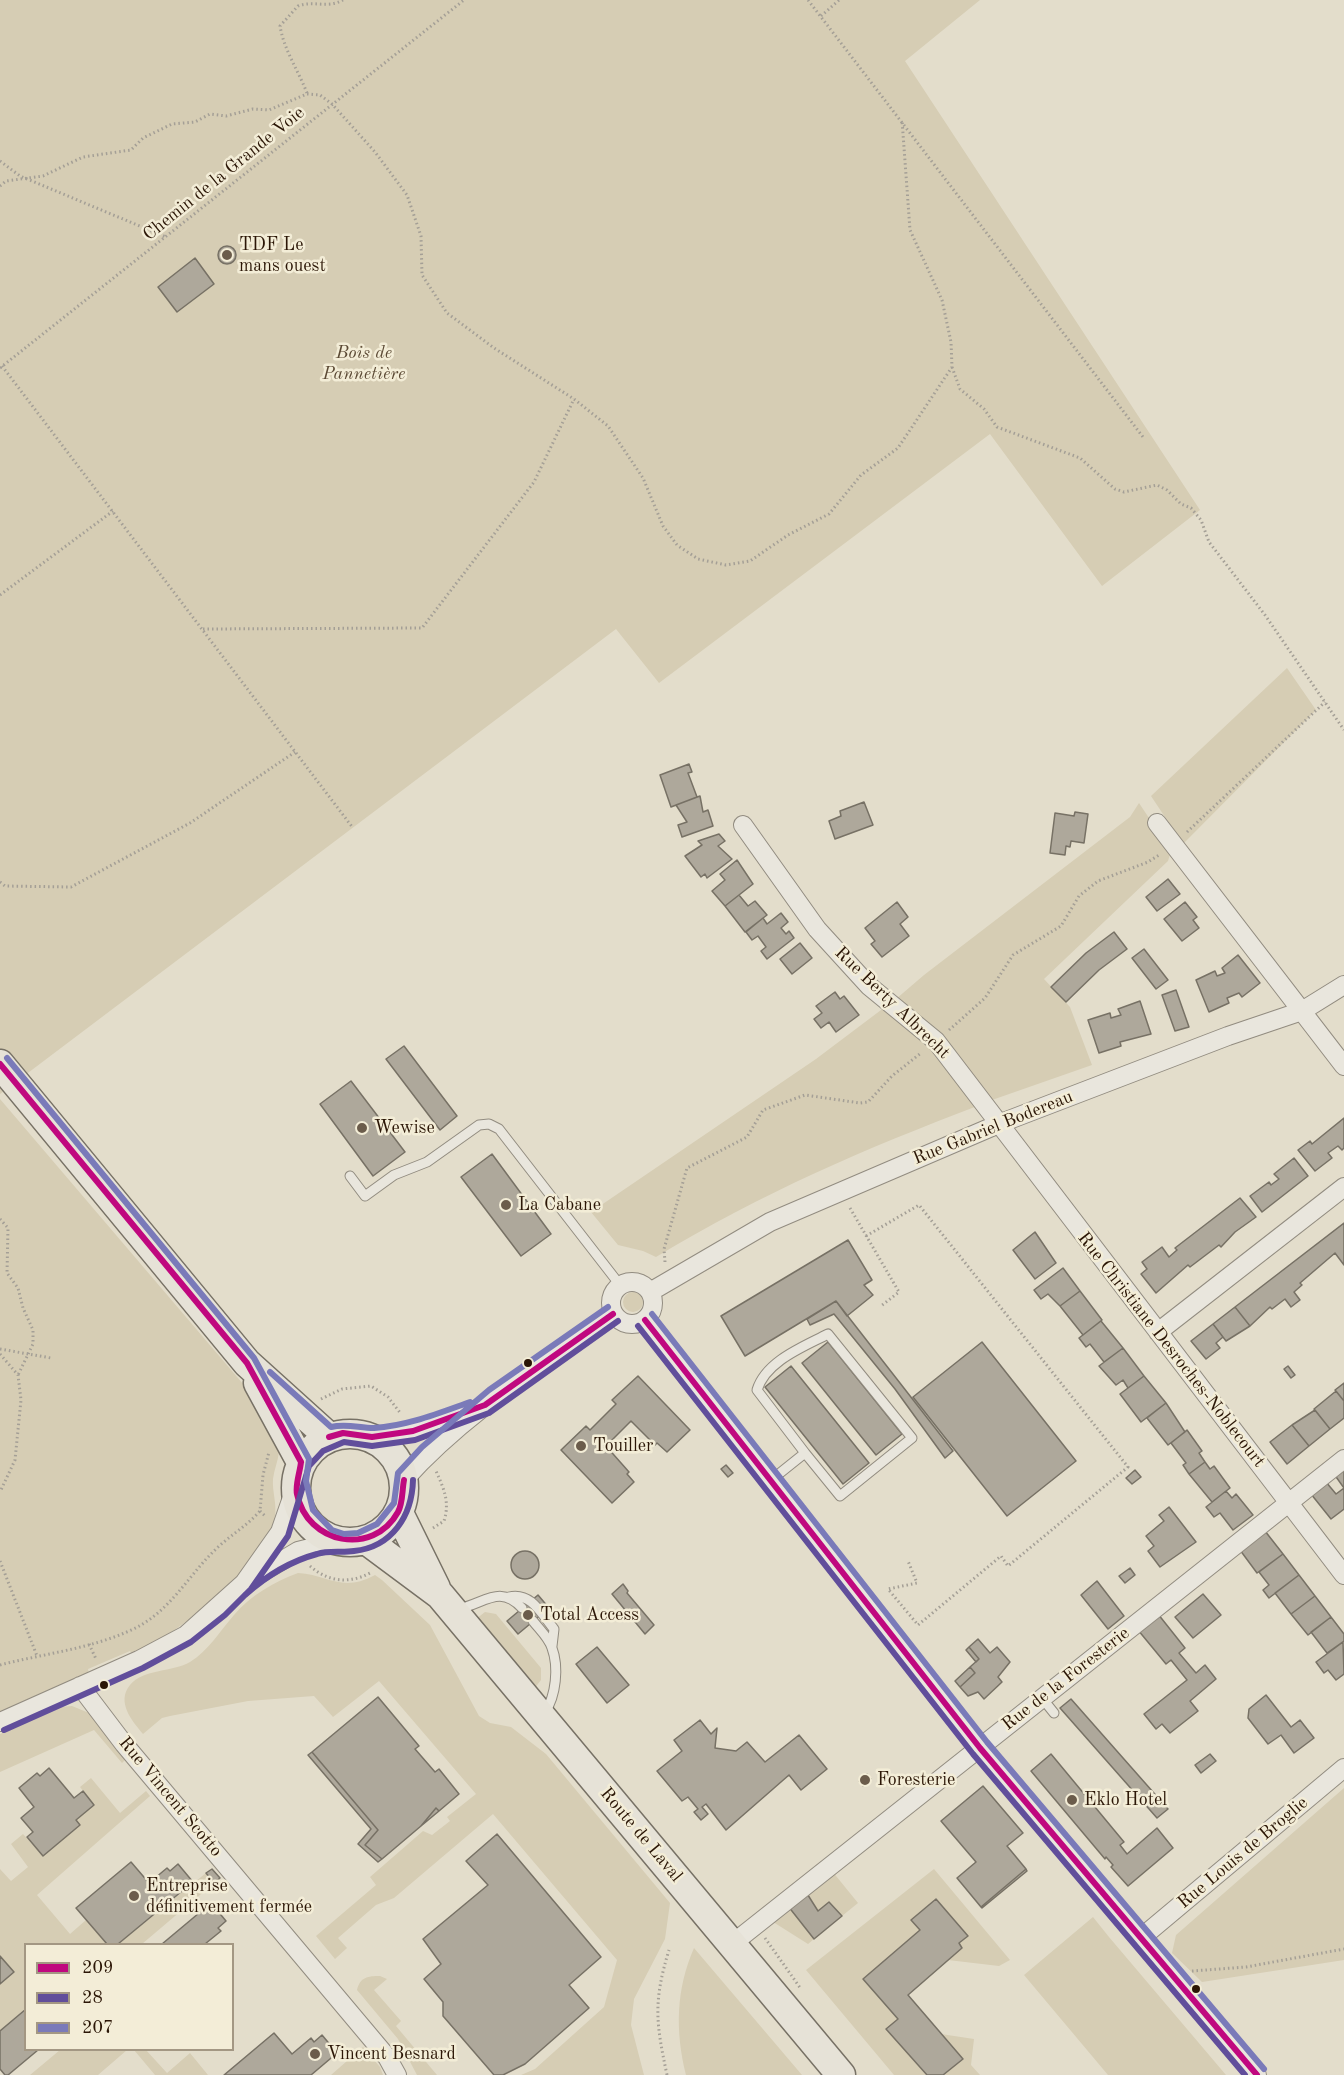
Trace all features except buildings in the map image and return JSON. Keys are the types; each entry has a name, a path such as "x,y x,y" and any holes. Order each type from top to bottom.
{"main road":[{"path":"0,1064 294,1422 329,1437"},
{"path":"294,1422 299,1506 308,1522 321,1534 338,1541 366,1540 386,1529 399,1513 405,1494 404,1480 394,1454 372,1437 350,1433 329,1437 313,1448 298,1475"},
{"name":"Route de Laval","path":"399,1513 446,1603"},
{"name":"Route de Laval","path":"366,1540 446,1603 842,2075"}],"street":[{"path":"1157,823 1344,1066"},
{"name":"Rue Berty Albrecht","path":"743,825 817,929 870,986 936,1041 1000,1123"},
{"name":"Rue Gabriel Bodereau","path":"650,1292 770,1221 1000,1123 1228,1036 1302,1011 1344,985"},
{"name":"Rue Christiane Desroches-Noblecourt","path":"1000,1123 1037,1176 1344,1575"},
{"path":"1158,1332 1344,1186"},
{"path":"613,1314 612,1295 620,1285 639,1282 650,1292 653,1304 645,1320"},
{"path":"613,1314 628,1324 645,1320"},
{"path":"404,1480 428,1454 485,1405 613,1314"},
{"path":"645,1320 980,1748 1257,2075"},
{"path":"372,1437 413,1431 485,1405"},
{"name":"Rue de la Foresterie","path":"732,1944 1344,1459"},
{"path":"244,1583 280,1532 298,1475"},
{"path":"0,1722 139,1660 186,1635 244,1583 298,1551 338,1541"},
{"name":"Rue Vincent Scotto","path":"80,1686 124,1744 387,2057 397,2075"},
{"name":"Rue Louis de Broglie","path":"1141,1938 1344,1768"}],"lane":[{"path":"350,1176 365,1196 394,1175 427,1162 479,1125 489,1124 499,1129 620,1285"},
{"path":"828,1334 912,1438 840,1496 805,1453 757,1390 760,1378 771,1367 828,1334"},
{"path":"770,1481 805,1453"},
{"path":"446,1603 519,1595 528,1598 554,1629 552,1646 555,1661 552,1696 542,1717"},
{"path":"509,1596 522,1608"},
{"path":"533,1622 552,1646"},
{"path":"1041,1698 1054,1713"}],"path":[{"path":"307,94 298,68 285,50 280,26 298,6 305,3 322,6 343,0"},
{"name":"Chemin de la Grande Voie","path":"1,367 464,0"},
{"path":"808,0 1143,436"},
{"path":"821,16 839,0"},
{"path":"0,186 6,181 29,180 83,157 131,150 143,138 172,124 195,122 210,114 226,116 253,109 270,110 307,94 320,95 332,104 375,152 407,195 421,236 423,275 447,313 494,348 574,399 608,426 643,478 663,526 677,545 698,559 726,565 750,561 788,535 829,514 861,475 898,448 952,367"},
{"path":"902,120 909,231 942,300 951,342 952,367 960,390 984,409 997,427 1080,459 1115,489 1124,492 1157,485 1167,490 1181,504 1191,508 1201,520 1209,542 1265,615 1344,730"},
{"path":"0,160 29,180 166,237"},
{"path":"1,367 353,828"},
{"path":"203,629 422,628 534,482 574,399"},
{"path":"0,595 113,511"},
{"path":"667,1282 664,1250 687,1168 747,1137 763,1110 805,1095 860,1103 868,1102 892,1076 985,998 1013,955 1061,926 1079,896 1098,881 1148,862 1174,844 1325,702"},
{"path":"0,882 5,886 71,887 190,823 295,752"},
{"path":"847,1203 899,1292 881,1306"},
{"path":"866,1236 919,1205 1128,1467 1008,1566 1001,1556 918,1625 888,1589 917,1583 908,1562"},
{"path":"0,1219 8,1228 7,1273 18,1288 23,1308 33,1330 33,1344 18,1375 21,1400 15,1460 0,1491"},
{"path":"0,1349 51,1358"},
{"path":"0,1354 18,1375"},
{"path":"0,1665 88,1644 130,1631 177,1597 216,1549 260,1511 263,1475 270,1447 294,1422 326,1396 363,1385 379,1390 402,1416"},
{"path":"0,1561 37,1656"},
{"path":"1164,1965 1174,1958 1186,1971 1246,1966 1344,1949"},
{"path":"667,2075 656,2015 669,1950"}],"green space":[{"name":"Bois de Pannetière","path":"0,0 980,0 905,61 1200,510 1102,586 990,434 659,683 616,629 0,1094"},
{"path":"1287,668 1316,710 1183,844 1151,796"},
{"path":"1139,803 1171,851 1168,861 1044,979 1070,1007 1092,1065 992,1100 896,999 1130,817"},
{"path":"885,1007 926,1041 980,1105 895,1138 775,1192 656,1257 643,1251 618,1245 591,1212 816,1059"},
{"path":"0,1099 261,1405 275,1433 279,1452 273,1479 275,1516 268,1535 255,1556 217,1596 195,1615 133,1656 130,1651 88,1669 89,1674 0,1713"},
{"path":"629,1292 637,1292 643,1298 643,1306 637,1312 629,1312 623,1306 623,1298"},
{"path":"298,1573 344,1583 353,1583 375,1575 382,1580 430,1625 479,1716 490,1723 511,1727 546,1754 670,1903 665,1939 634,1999 631,2025 644,2075 521,2075 535,2069 604,2007 617,1960 493,1814 394,1898 376,1905 338,1938 347,1948 335,1959 316,1936 376,1885 370,1877 423,1831 432,1835 450,1821 447,1817 476,1794 379,1681 333,1717 314,1696 248,1701 170,1716 162,1718 143,1734 134,1723 125,1705 126,1691 130,1685 142,1676 190,1662 208,1647 234,1615 255,1595"},
{"path":"485,1612 496,1614 541,1668 541,1680 534,1689 476,1619"},
{"path":"72,1706 89,1713 127,1758 122,1763 94,1730 0,1772 0,1734 60,1707"},
{"path":"91,1778 120,1813 146,1791 150,1796 37,1895 70,1934 86,1920 106,1943 24,1943 24,2010 0,2031 0,1984 14,1972 0,1956 0,1869 11,1881 28,1867 11,1844 23,1834 43,1856 80,1825 76,1820 94,1805 80,1787"},
{"path":"1344,1788 1344,1960 1202,1982 1172,1953 1176,1935"},
{"path":"934,1869 1010,1960 999,1966 948,1960 962,1948 959,1943 968,1936 936,1899 911,1920 920,1930 863,1979 898,2019 887,2029 926,2075 894,2075 806,1970"},
{"path":"832,1871 858,1903 842,1916 829,1902 818,1911 806,1892"},
{"path":"206,1873 214,1883 143,1943 119,1943"},
{"path":"788,1906 814,1939 808,1944 770,1920"},
{"path":"1093,1917 1226,2075 1108,2075 1024,1975"},
{"path":"694,1948 802,2075 686,2075 680,2042 679,2010 684,1979"},
{"path":"380,1976 387,1979 374,1990 401,2021 396,2026 437,2075 417,2075 398,2039 357,1990 360,1982 365,1978"},
{"path":"941,2034 974,2039 971,2065 980,2075 943,2075 962,2058"},
{"path":"363,2047 380,2067 383,2075 331,2075"},
{"path":"59,2051 126,2051 98,2075 30,2075"},
{"path":"135,2051 147,2051 167,2073 190,2053 208,2075 155,2075"}],"transit line":[{"name":"207","path":"7,1058 254,1358 309,1459 306,1481 313,1510 332,1530 344,1534 358,1533 377,1524 394,1503 398,1473 422,1447 489,1390 608,1307"},
{"name":"209","path":"0,1064 247,1363 301,1462"},
{"name":"209","path":"329,1437 343,1433 372,1437 413,1431 485,1405 613,1314"},
{"name":"207","path":"652,1314 987,1742 1264,2069"},
{"name":"209","path":"645,1320 980,1748 1257,2075"},
{"name":"28","path":"4,1730 143,1668 191,1642 225,1615 251,1589 288,1536 309,1466 323,1451 344,1442 372,1446 415,1440 489,1413 618,1321"},
{"name":"28","path":"638,1326 973,1754 1245,2075"},
{"name":"207","path":"270,1372 331,1427 374,1428 399,1425 470,1402"},
{"name":"209","path":"301,1462 297,1494 303,1511 313,1524 327,1534 342,1539 358,1539 373,1535 387,1526 400,1508 404,1480"},
{"name":"28","path":"245,1595 279,1570 307,1557 326,1552 354,1551 379,1543 397,1528 404,1517 409,1506 413,1480"}],"place":[{"name":"TDF Le mans ouest","path":"227,255"},
{"name":"Wewise","path":"362,1128"},
{"name":"La Cabane","path":"506,1205"},
{"name":"Touiller","path":"581,1446"},
{"name":"Total Access","path":"528,1615"},
{"name":"Foresterie","path":"865,1780"},
{"name":"Eklo Hotel","path":"1072,1800"},
{"name":"Entreprise définitivement fermée","path":"134,1896"},
{"name":"Vincent Besnard","path":"315,2054"}]}
